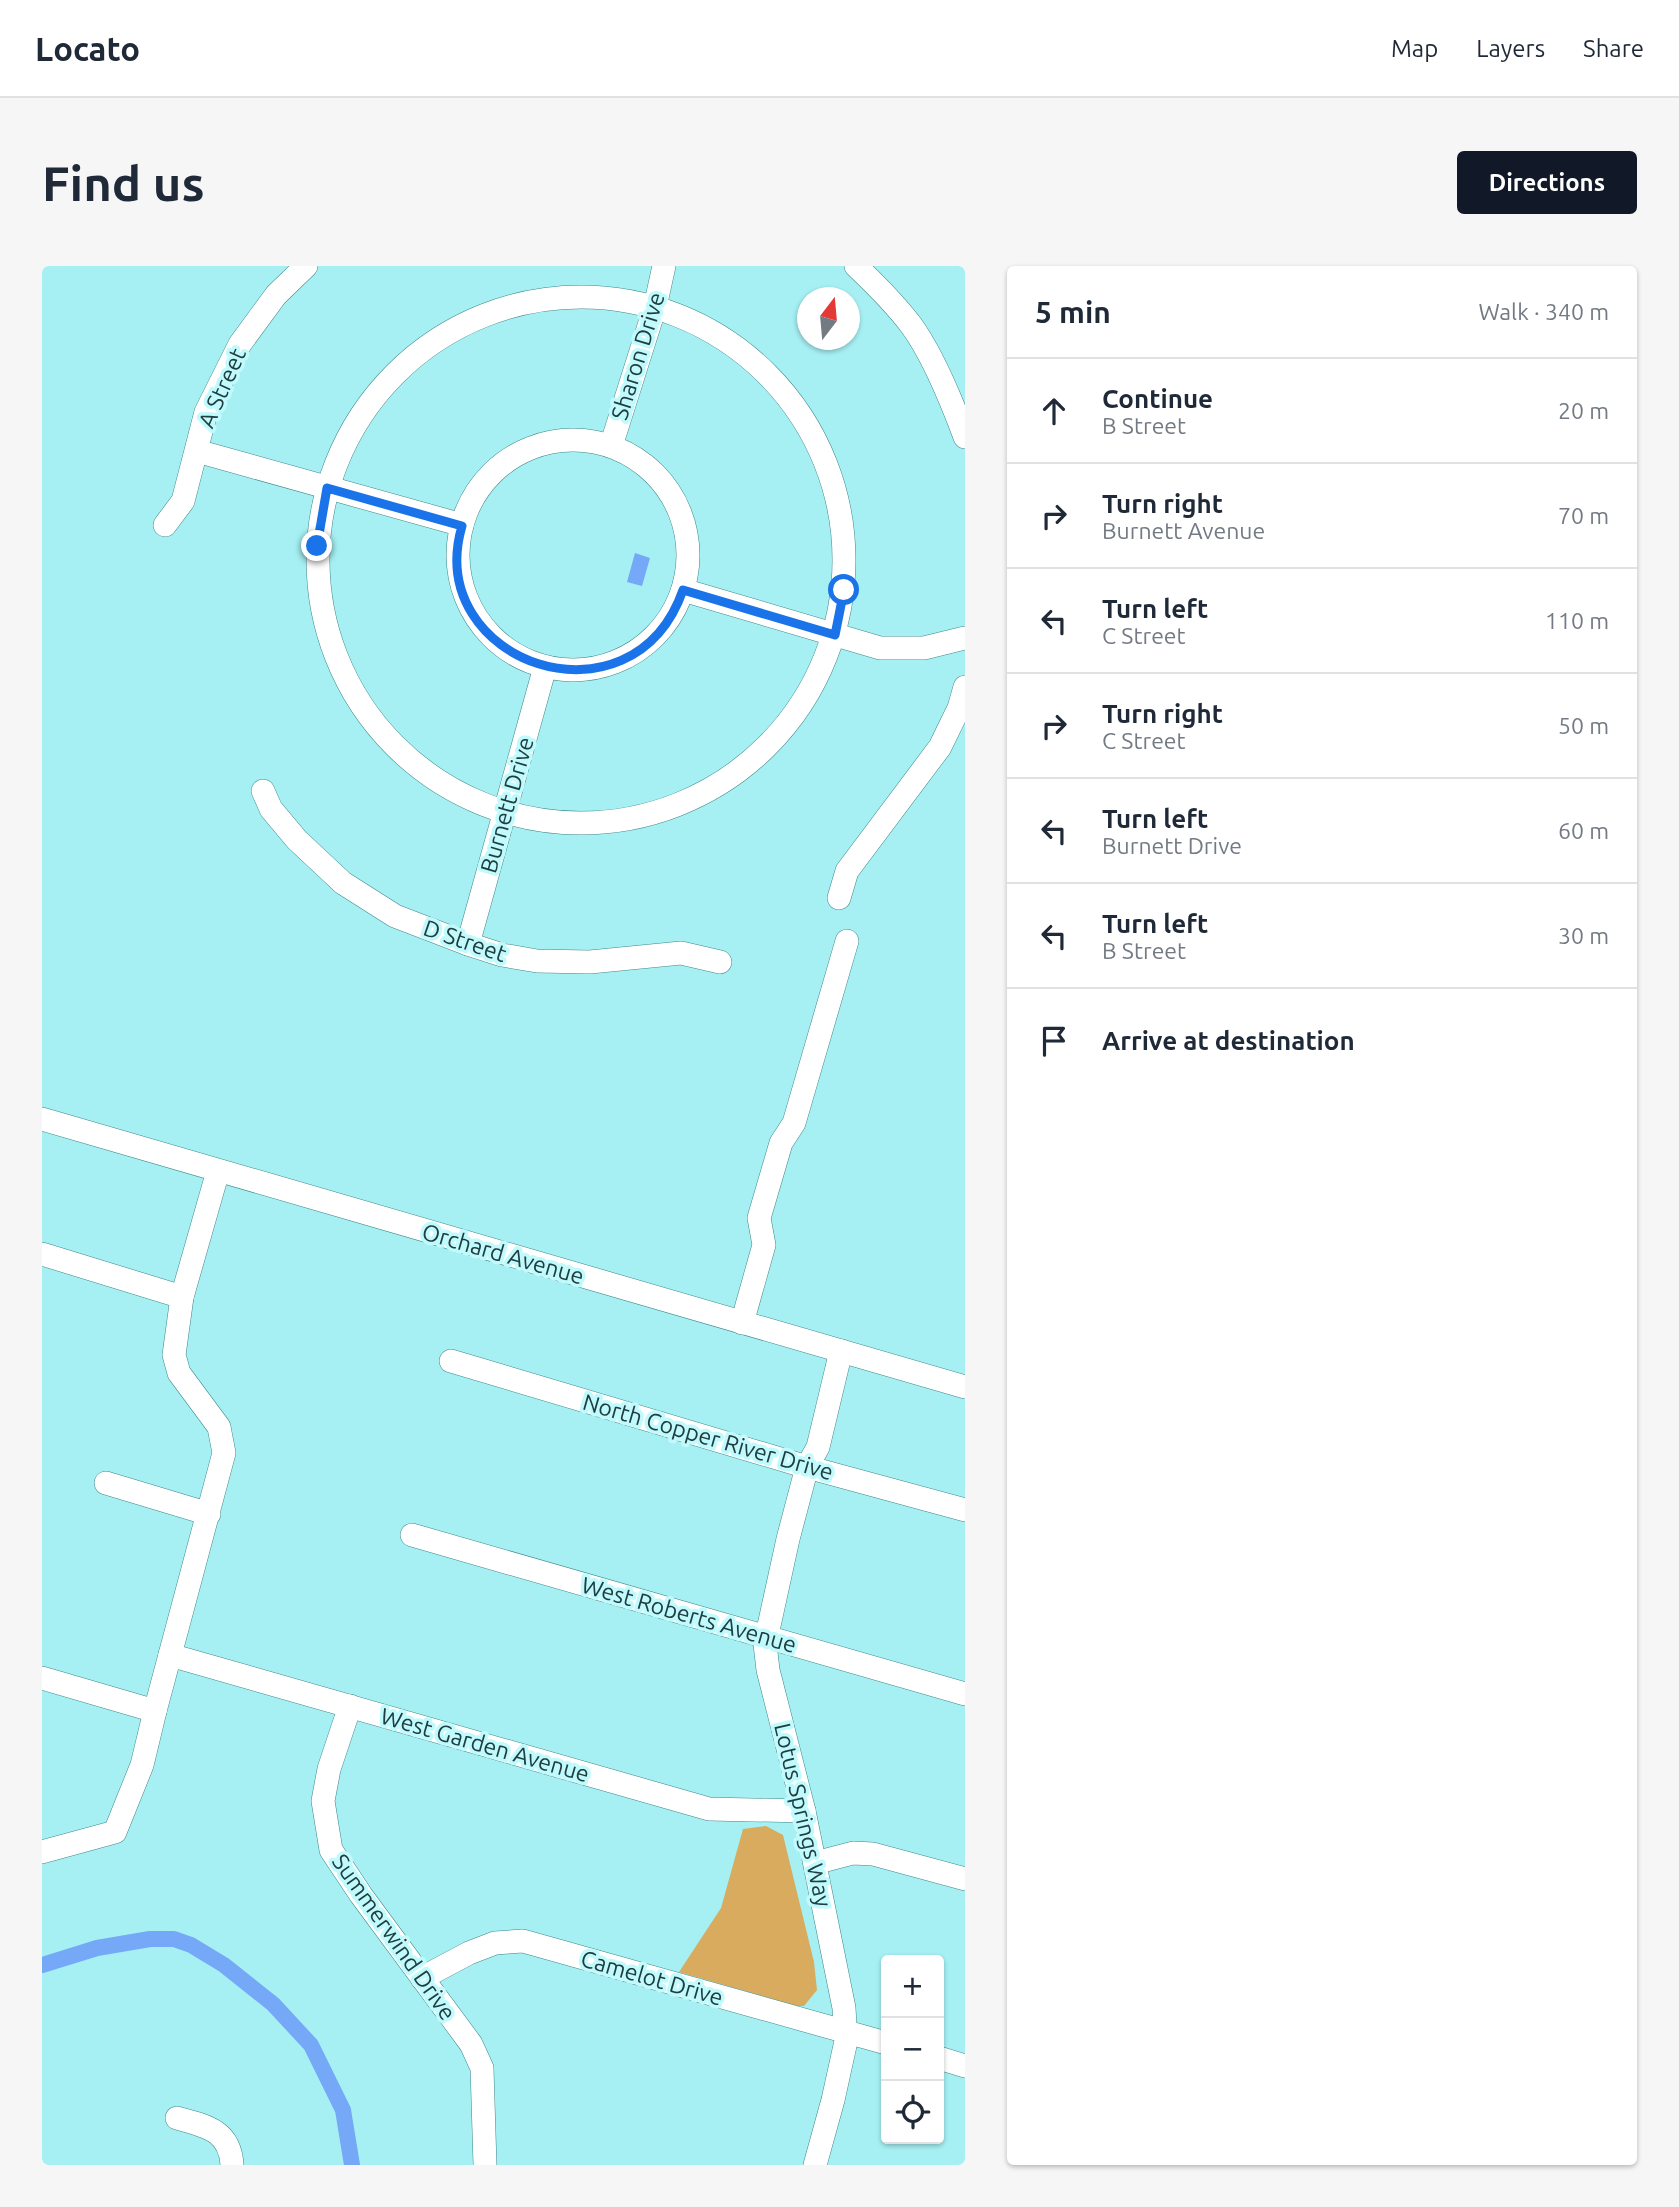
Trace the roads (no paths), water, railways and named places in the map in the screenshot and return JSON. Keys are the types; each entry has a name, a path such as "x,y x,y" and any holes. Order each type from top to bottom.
{"street":[{"name":"A Street","path":"165,525 183,501 206,412 240,344 276,295 306,266"},
{"name":"Sharon Drive","path":"611,446 655,307 664,266"},
{"path":"856,266 912,326 949,394 965,437"},
{"path":"572,296 614,298 655,307 698,324 738,348 773,378 807,424 824,454 839,498 845,544 844,590 835,635 816,683 787,726 750,763 707,792 659,812 608,822 556,822 505,812 451,789 404,755 365,711 337,660 320,604 317,546 327,488 341,449 361,413 387,380 418,352 453,329 491,312 545,299 572,296"},
{"path":"562,440 611,446 640,461 653,472 677,505 688,545 688,569 683,590 667,622 644,646 631,655 616,662 584,670 545,667 506,649 493,638 473,612 461,582 458,566 457,549 462,526 470,502 479,488 489,475 515,455 562,440"},
{"path":"197,451 462,526"},
{"path":"683,590 880,648 923,648 965,638"},
{"name":"Burnett Drive","path":"468,944 545,667"},
{"path":"839,898 847,871 940,747 959,708 965,687"},
{"name":"D Street","path":"263,790 271,809 297,840 343,883 395,916 468,944 502,956 537,961 590,962 681,953 720,962"},
{"path":"742,1323 764,1245 759,1218 781,1143 794,1123 847,941"},
{"name":"Orchard Avenue","path":"42,1119 965,1387"},
{"path":"42,1852 115,1832 142,1765 209,1514 224,1453 223,1439 219,1427 178,1373 174,1355 182,1297 218,1171"},
{"path":"42,1254 182,1297"},
{"name":"Lotus Springs Way","path":"815,2165 846,2041 840,1978 804,1811 768,1670 766,1637 807,1467 818,1447 834,1349"},
{"name":"North Copper River Drive","path":"451,1361 807,1467 965,1510"},
{"path":"106,1483 209,1514"},
{"name":"West Roberts Avenue","path":"412,1535 965,1694"},
{"name":"West Garden Avenue","path":"170,1655 709,1809 804,1811"},
{"path":"42,1678 155,1711"},
{"name":"Summerwind Drive","path":"350,1706 329,1769 323,1801 331,1850 471,2043 482,2068 485,2165"},
{"path":"815,1863 853,1853 873,1854 965,1879"},
{"name":"Camelot Drive","path":"422,1978 469,1953 495,1943 523,1941 881,2042"},
{"path":"944,2060 965,2066"},
{"path":"177,2118 212,2128 231,2152 232,2165"}],"water":[{"path":"635,553 650,558 642,586 627,582"}],"waterway":[{"path":"42,1965 97,1948 150,1939 174,1939 191,1945 224,1965 273,2004 311,2045 343,2110 352,2165"}]}
